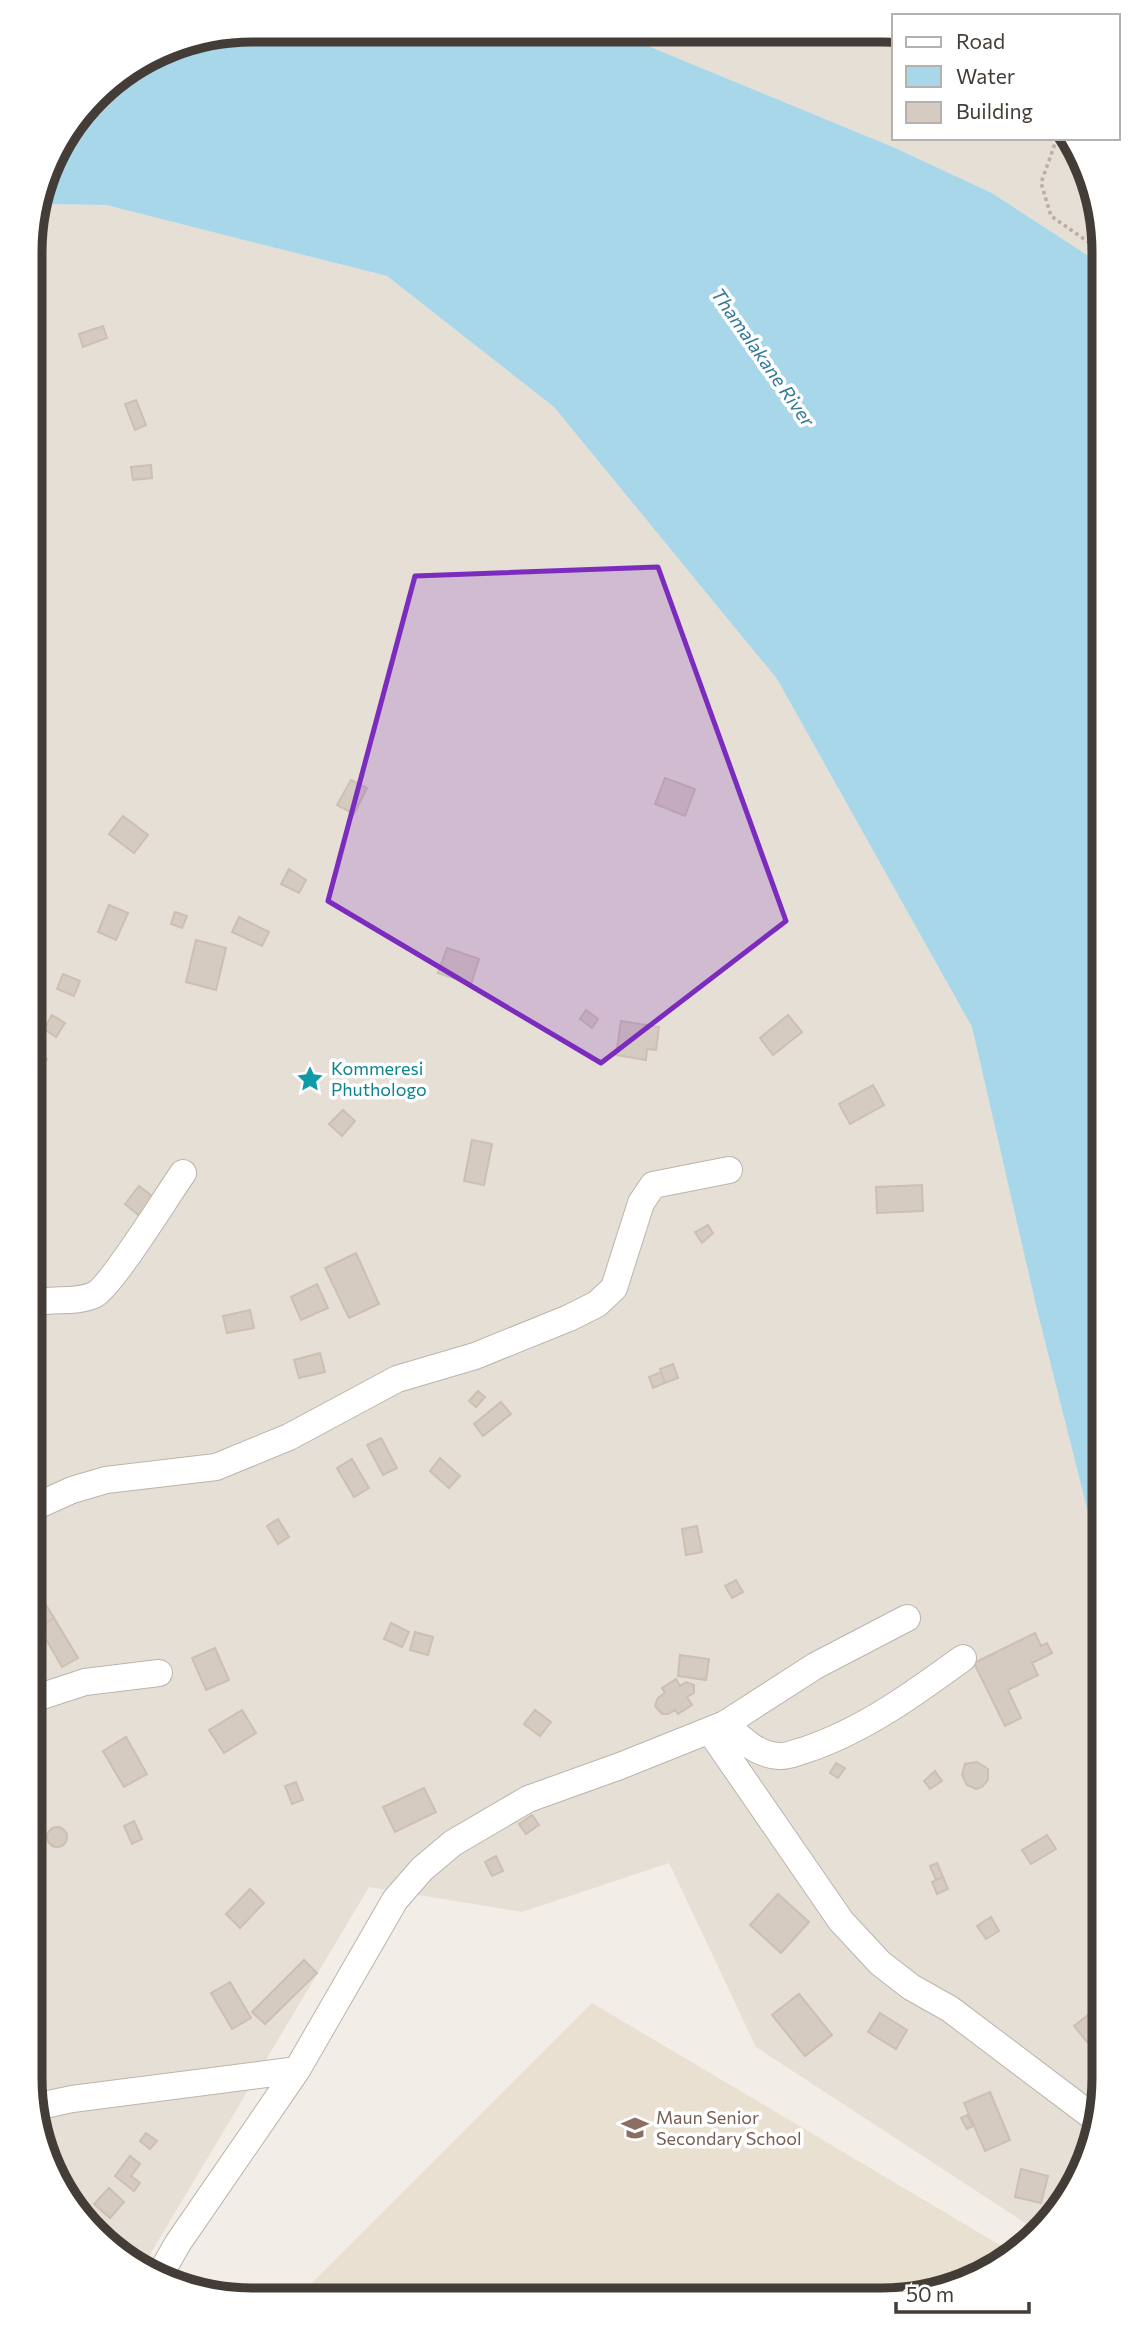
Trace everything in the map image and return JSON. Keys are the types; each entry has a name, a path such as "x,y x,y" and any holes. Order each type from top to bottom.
{"street":[{"path":"42,1504 72,1490 106,1480 216,1467 289,1437 397,1379 475,1356 569,1318 597,1304 614,1288 640,1203 653,1185 729,1170"},
{"path":"42,1302 76,1300 97,1294 112,1278 183,1173"},
{"path":"163,2268 297,2070 395,1900 422,1869 453,1843 528,1799 718,1727 815,1666 907,1618"},
{"path":"718,1727 761,1752 781,1757 799,1752 853,1730 963,1658"},
{"path":"42,1696 85,1682 159,1673"},
{"path":"718,1727 841,1921 880,1963 911,1987 950,2009 1089,2114"},
{"path":"44,2105 297,2070"}],"path":[{"path":"1056,140 1041,183 1051,216 1092,245"}],"highlighted area":[{"path":"658,567 786,921 601,1063 328,901 415,576"}],"shaded area":[{"path":"636,42 892,42 892,140 1060,140 1081,184 1088,211 1092,258 992,193 893,147"},
{"path":"48,204 106,205 387,276 554,407 777,679 972,1027 1037,1310 1092,1528 1092,2092 1081,2146 1070,2171 1049,2206 1030,2226 756,2047 669,1863 522,1912 369,1887 147,2260 124,2245 77,2195 53,2146 42,2092 42,238"},
{"name":"Maun Senior Secondary School","path":"592,2003 1005,2248 950,2277 909,2286 882,2288 307,2288"}],"water":[{"name":"Thamalakane River","path":"238,42 636,42 893,147 992,193 1092,258 1092,1528 1037,1310 972,1027 777,679 554,407 387,276 106,205 48,204 58,172 77,135 114,94 135,77 172,58 198,49"}],"building":[{"path":"103,326 107,338 83,347 79,334"},
{"path":"136,400 146,425 135,430 125,404"},
{"path":"151,465 152,478 133,480 131,467"},
{"path":"665,778 695,789 685,816 655,804"},
{"path":"351,780 367,788 354,814 337,805"},
{"path":"123,816 148,835 134,853 109,834"},
{"path":"289,869 306,880 299,893 281,884"},
{"path":"109,905 128,913 116,940 98,932"},
{"path":"175,912 187,916 182,928 171,924"},
{"path":"239,917 269,932 262,946 232,932"},
{"path":"196,940 226,948 216,990 186,982"},
{"path":"447,948 479,959 471,984 438,973"},
{"path":"63,974 80,981 74,996 57,989"},
{"path":"586,1010 598,1019 592,1028 580,1019"},
{"path":"52,1015 65,1023 56,1037 44,1029"},
{"path":"788,1015 802,1032 773,1055 760,1038"},
{"path":"621,1021 659,1027 656,1050 647,1049 646,1060 616,1055"},
{"path":"873,1085 884,1105 850,1124 839,1104"},
{"path":"343,1110 355,1121 342,1136 329,1124"},
{"path":"472,1140 492,1144 484,1185 464,1181"},
{"path":"922,1185 923,1211 877,1213 876,1187"},
{"path":"139,1186 157,1200 142,1218 125,1204"},
{"path":"708,1225 713,1233 702,1243 695,1232"},
{"path":"356,1253 379,1304 349,1318 325,1268"},
{"path":"317,1284 328,1308 301,1320 291,1297"},
{"path":"250,1310 254,1328 227,1333 223,1316"},
{"path":"320,1353 325,1372 299,1378 294,1360"},
{"path":"673,1364 678,1378 665,1383 660,1369"},
{"path":"661,1372 665,1383 653,1388 649,1377"},
{"path":"478,1391 485,1397 476,1407 469,1401"},
{"path":"501,1402 511,1414 483,1436 474,1424"},
{"path":"381,1438 397,1468 383,1475 367,1445"},
{"path":"440,1458 460,1476 449,1488 430,1471"},
{"path":"352,1459 369,1488 354,1497 337,1468"},
{"path":"278,1519 289,1537 278,1544 267,1526"},
{"path":"697,1526 702,1552 686,1555 682,1529"},
{"path":"736,1580 743,1592 732,1598 725,1586"},
{"path":"42,1599 54,1618 42,1625"},
{"path":"54,1618 78,1658 62,1667 42,1632 42,1625"},
{"path":"391,1623 409,1632 402,1647 384,1639"},
{"path":"415,1632 433,1637 428,1655 410,1650"},
{"path":"1035,1633 1041,1646 1047,1643 1052,1653 1032,1663 1038,1675 1008,1690 1021,1718 1005,1726 974,1663"},
{"path":"215,1648 229,1680 206,1690 192,1658"},
{"path":"680,1655 709,1659 706,1680 678,1676"},
{"path":"676,1679 680,1686 686,1682 694,1685 694,1693 687,1697 692,1705 678,1714 675,1710 662,1714 655,1706 658,1698 665,1693 662,1688"},
{"path":"242,1710 256,1733 224,1753 209,1730"},
{"path":"535,1710 551,1722 540,1736 524,1724"},
{"path":"126,1737 147,1774 124,1787 103,1751"},
{"path":"977,1762 988,1769 988,1780 976,1789 967,1785 962,1775 965,1764"},
{"path":"836,1763 845,1768 838,1778 830,1773"},
{"path":"935,1771 942,1781 930,1789 924,1781"},
{"path":"296,1782 303,1800 292,1804 285,1786"},
{"path":"424,1788 436,1812 395,1832 383,1807"},
{"path":"532,1815 539,1825 526,1834 519,1824"},
{"path":"134,1821 142,1839 132,1844 124,1826"},
{"path":"57,1827 64,1830 67,1837 64,1844 57,1847 50,1844 47,1837 50,1830"},
{"path":"1047,1835 1056,1849 1031,1864 1022,1850"},
{"path":"496,1856 503,1871 492,1876 485,1862"},
{"path":"937,1863 943,1877 936,1880 930,1866"},
{"path":"943,1877 948,1889 937,1894 932,1882"},
{"path":"250,1889 264,1903 240,1928 226,1914"},
{"path":"778,1894 809,1922 781,1953 750,1925"},
{"path":"991,1917 999,1931 986,1939 977,1926"},
{"path":"304,1960 317,1973 265,2024 252,2012"},
{"path":"230,1982 251,2018 232,2029 211,1993"},
{"path":"799,1994 832,2035 805,2056 772,2015"},
{"path":"1092,2012 1092,2040 1088,2043 1074,2026"},
{"path":"880,2013 907,2030 896,2049 868,2032"},
{"path":"990,2092 1010,2140 985,2151 964,2103"},
{"path":"967,2115 973,2126 967,2129 961,2118"},
{"path":"146,2133 157,2141 150,2149 140,2141"},
{"path":"130,2156 140,2164 131,2176 140,2183 134,2191 115,2176"},
{"path":"1021,2169 1048,2176 1041,2203 1015,2197"},
{"path":"109,2188 124,2202 110,2218 94,2204"}],"place":[{"name":"Kommeresi Phuthologo","path":"310,1079"},
{"name":"Maun Senior Secondary School","path":"635,2128"}]}
